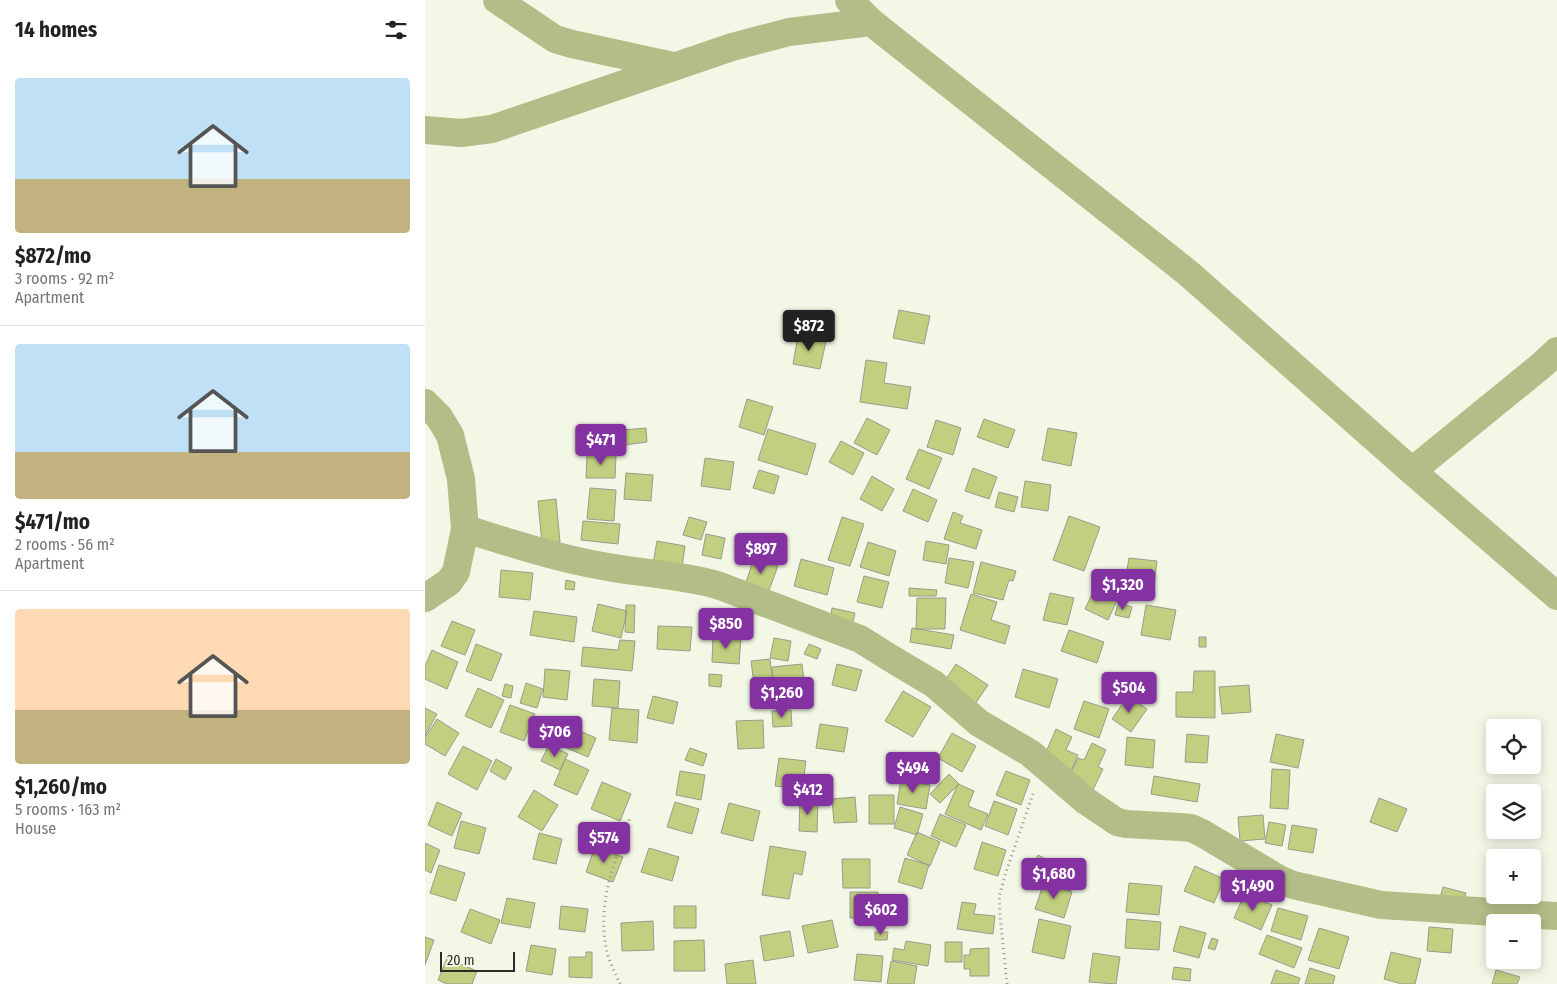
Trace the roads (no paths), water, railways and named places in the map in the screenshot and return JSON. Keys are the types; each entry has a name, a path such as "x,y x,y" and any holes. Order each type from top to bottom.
{"street":[{"path":"497,0 555,39 673,66"},
{"path":"849,0 871,22 1188,273 1557,596"},
{"path":"425,130 461,132 492,129 732,46 789,32 871,22"},
{"path":"1412,471 1557,351"},
{"path":"425,403 439,417 450,436 461,479 465,529 456,572 449,582 425,598"},
{"path":"465,529 575,560 608,567 700,580 860,639 891,660 923,676 979,724 1029,753 1086,801 1117,822 1191,828 1279,879 1293,885 1381,905 1557,916"}]}
